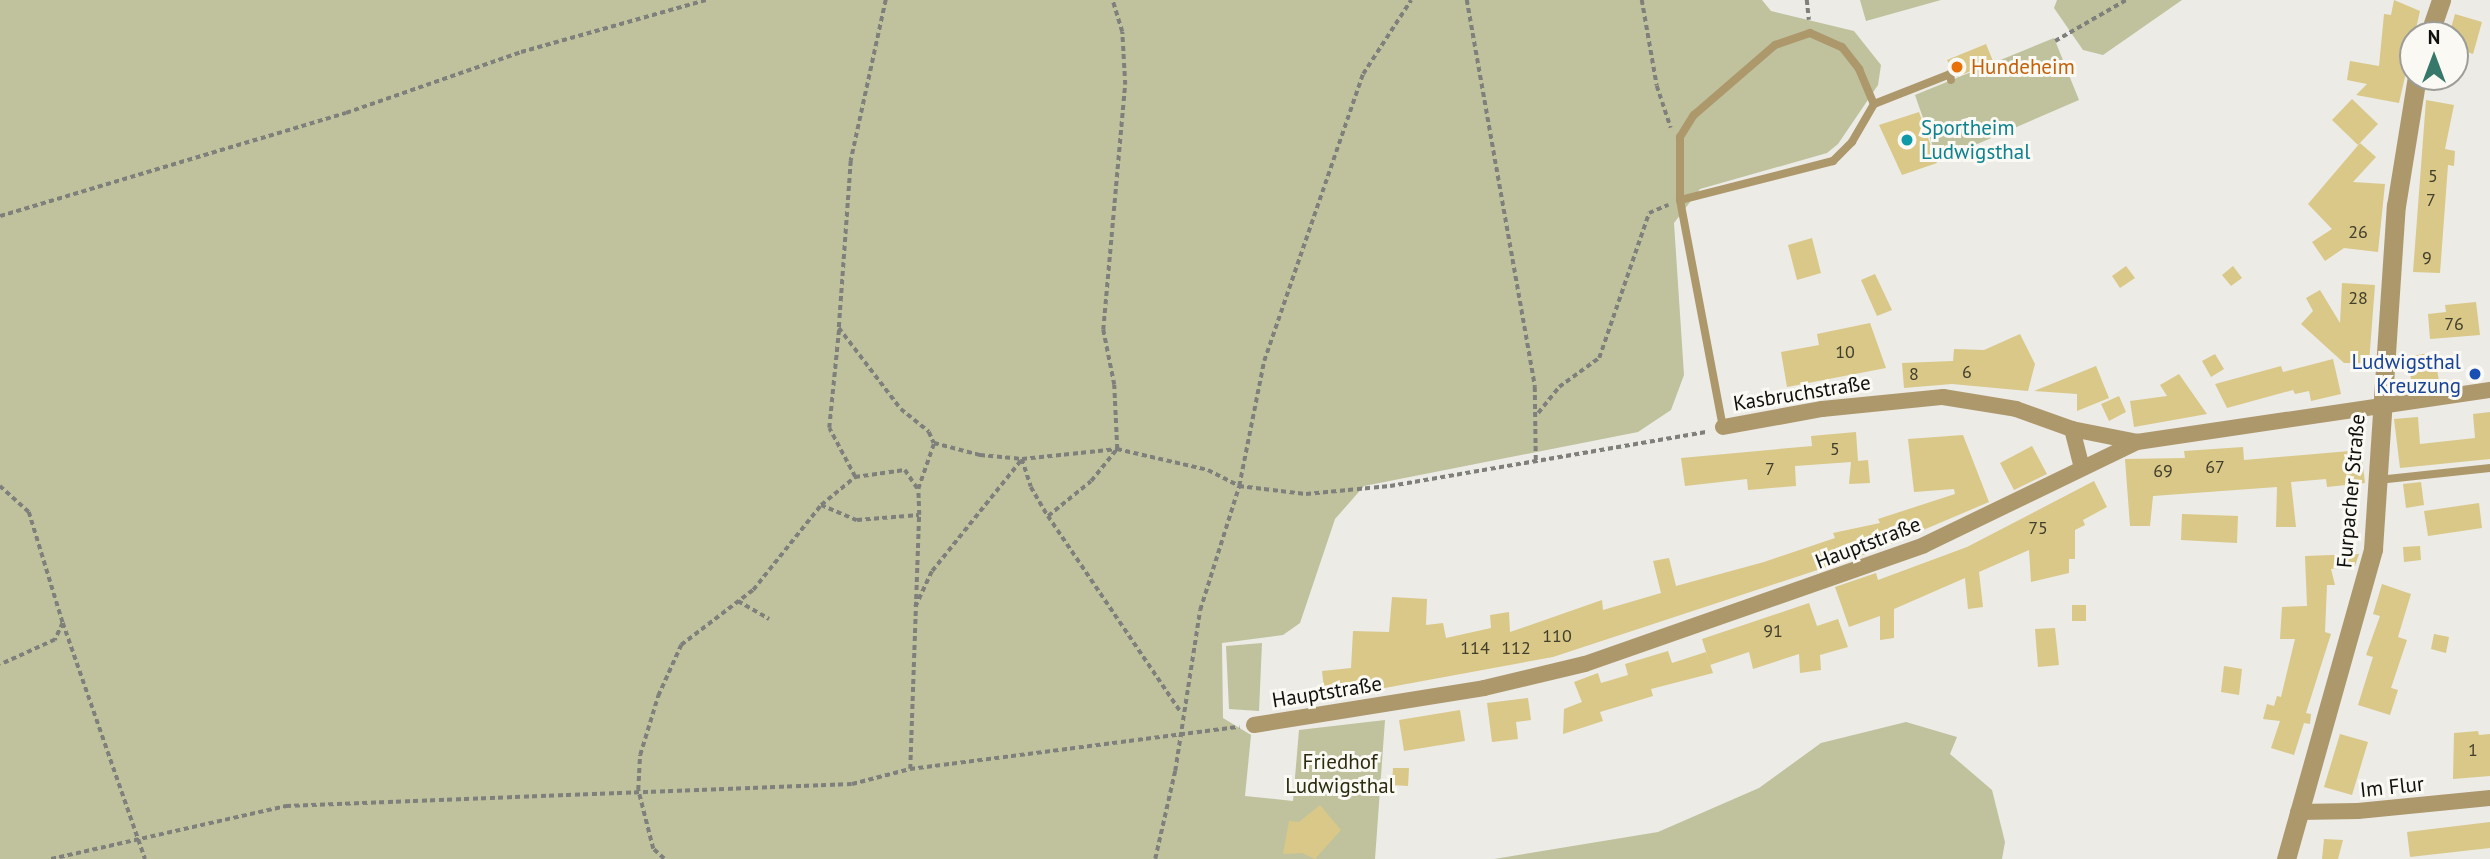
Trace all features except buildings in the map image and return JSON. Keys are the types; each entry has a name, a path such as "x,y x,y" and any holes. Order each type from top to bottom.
{"street":[{"path":"2434,21 2441,0"},
{"name":"Furpacher Straße","path":"2287,859 2298,812 2362,600 2373,549 2396,206 2415,91"},
{"name":"Hauptstraße","path":"1254,725 1484,688 1585,664 1924,545 2137,442 2490,390"},
{"name":"Kasbruchstraße","path":"1723,427 1822,409 1943,397 2016,409 2072,429 2137,442"},
{"path":"2072,429 2082,468"},
{"name":"Im Flur","path":"2298,812 2358,811 2490,798"}],"lane":[{"path":"1680,137 1694,115 1775,45 1810,33 1842,47 1859,69 1874,104"},
{"path":"1680,200 1833,161 1852,142 1874,104 1950,75 1951,80"},
{"name":"Kasbruchstraße","path":"1680,137 1680,200 1723,427"},
{"path":"2378,480 2490,468"}],"path":[{"path":"0,216 346,113 521,52 706,0"},
{"path":"855,477 829,428 851,161 886,0"},
{"path":"1048,516 1091,481 1117,449 1114,385 1103,330 1125,85 1122,32 1112,0"},
{"path":"1155,859 1200,610 1239,486 1264,361 1363,75 1411,0"},
{"path":"1467,0 1538,413 1536,461"},
{"path":"1642,0 1665,122 1680,137"},
{"path":"1807,0 1810,33"},
{"path":"2055,41 2126,0"},
{"path":"1538,413 1559,387 1599,358 1649,213 1680,200"},
{"path":"839,328 901,409 929,432 934,443 918,489 910,769"},
{"path":"934,443 980,455 1022,459 1117,449 1208,470 1239,486 1306,494 1390,486 1689,438 1723,427"},
{"path":"1022,459 1031,487 1048,516 1181,713"},
{"path":"913,611 932,571 1022,459"},
{"path":"664,859 653,849 638,790 644,743 681,645 752,590 821,505 855,477 905,470 918,489"},
{"path":"0,486 29,512 63,623 145,859"},
{"path":"821,505 857,520 919,515"},
{"path":"738,601 769,618"},
{"path":"0,665 55,640 63,623"},
{"path":"51,859 286,806 638,790 852,784 910,769 1254,725"}],"green space":[{"name":"Friedhof Ludwigsthal","path":"0,0 1762,0 1771,11 1854,31 1881,65 1878,85 1838,144 1827,153 1700,189 1674,223 1684,375 1671,410 1638,432 1364,486 1335,519 1300,623 1283,635 1222,643 1223,718 1251,735 1245,796 1293,801 1299,730 1385,720 1375,859 0,859"},
{"path":"1860,0 1941,0 1866,21"},
{"path":"2057,0 2182,0 2103,55 2083,50 2054,8"},
{"path":"2054,38 2079,100 1938,161 1915,95"},
{"path":"1262,643 1259,711 1229,709 1226,646"},
{"path":"1906,722 1957,737 1950,754 1992,790 2005,842 2002,859 1494,859 1658,832 1759,788 1821,743"}],"place":[{"name":"Hundeheim","path":"1957,67"},
{"name":"Sportheim Ludwigsthal","path":"1907,140"},
{"name":"Ludwigsthal Kreuzung","path":"2475,374"}]}
